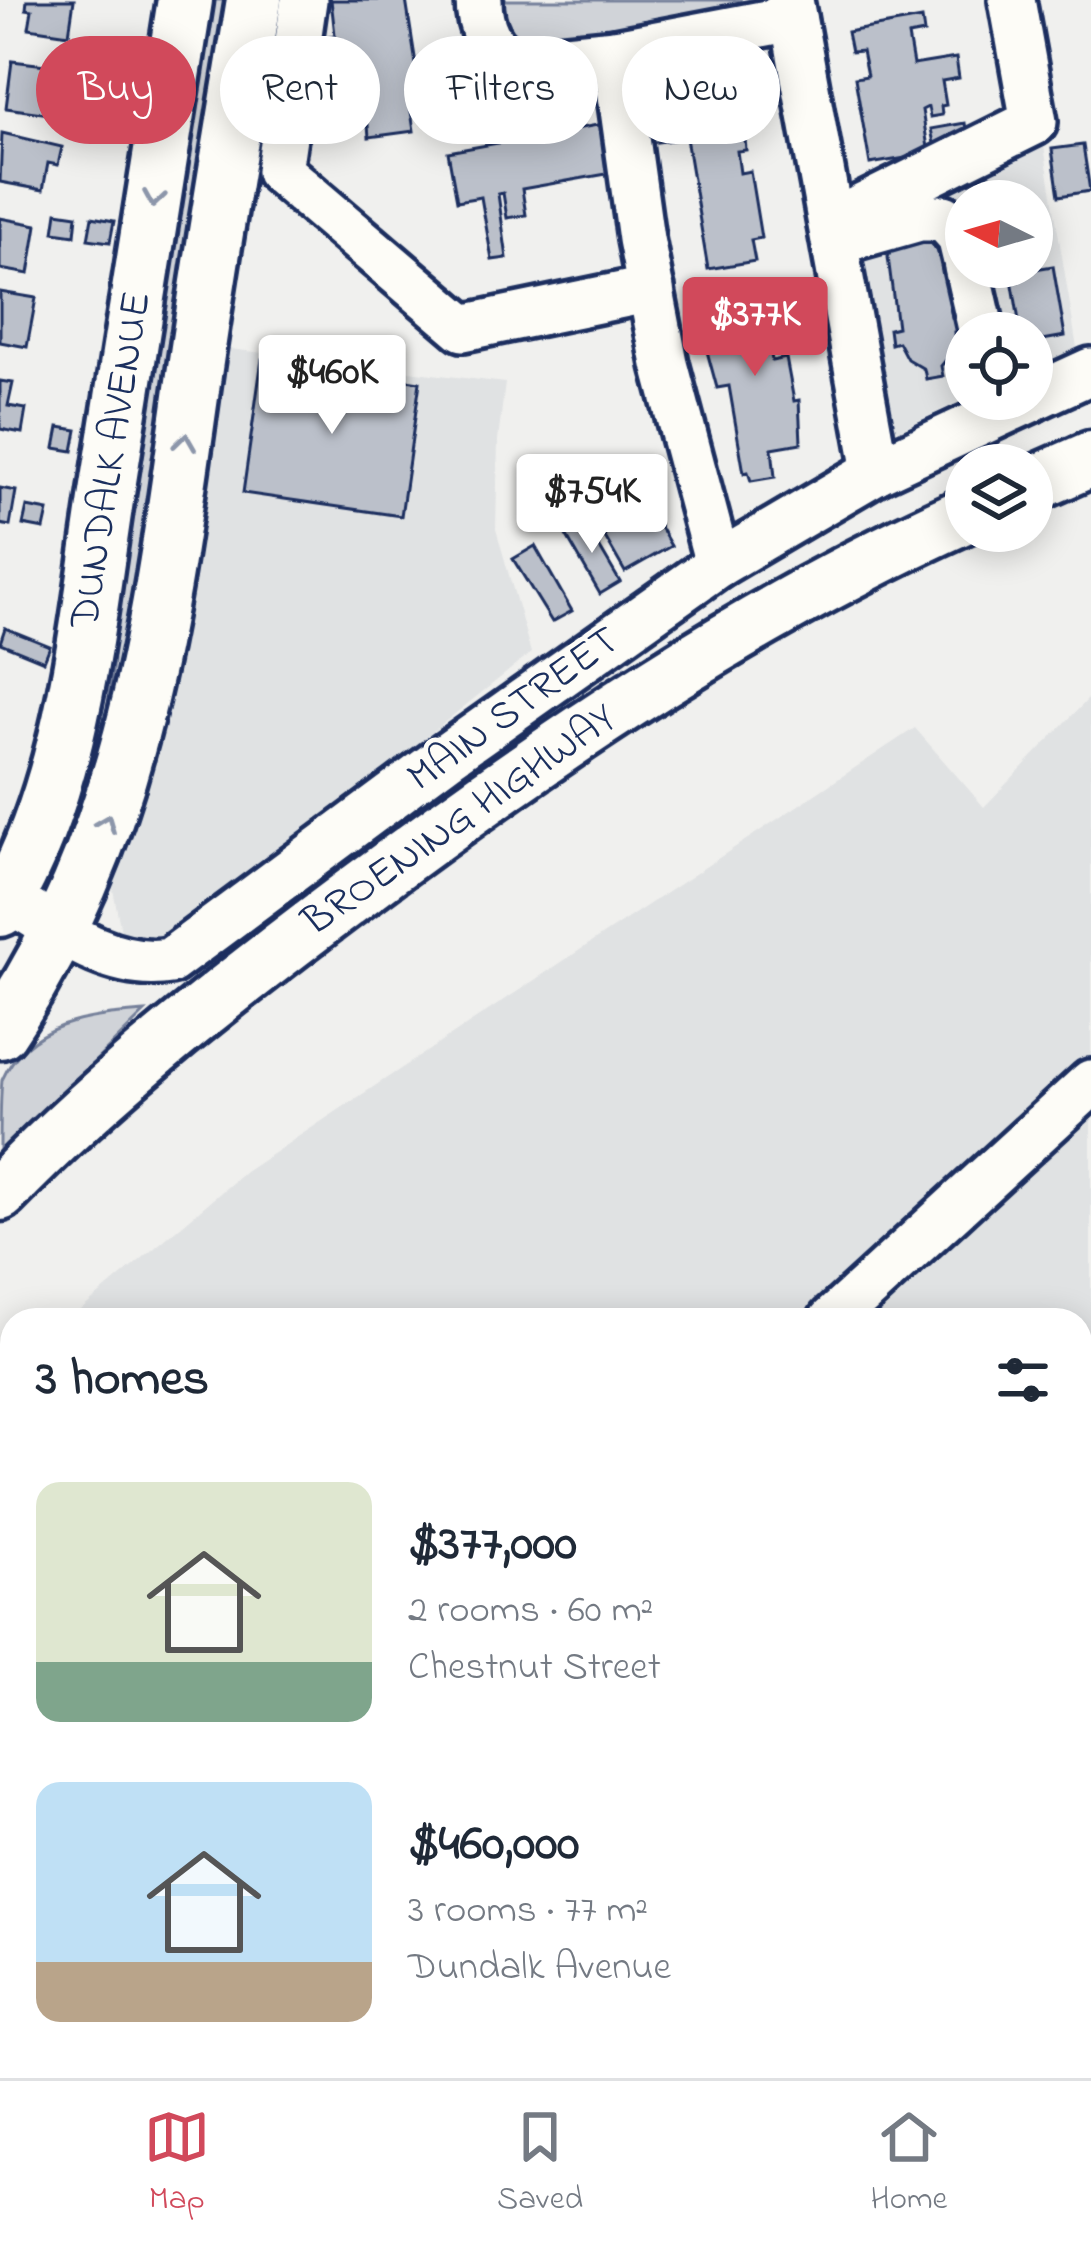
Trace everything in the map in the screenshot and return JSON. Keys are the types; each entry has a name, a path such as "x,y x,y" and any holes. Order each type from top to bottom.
{"main road":[{"name":"DUNDALK AVENUE","path":"3,903 37,830 61,753 84,644 185,0"},
{"name":"DUNDALK AVENUE","path":"0,1031 61,931 114,803 136,728 166,577 254,0"},
{"path":"1053,476 1091,459"},
{"name":"BROENING HIGHWAY","path":"0,1193 40,1151 250,971 538,760 762,621 945,524"}],"street":[{"path":"304,0 279,171 463,328 651,289"},
{"path":"479,0 485,35 504,58 516,62 615,52 791,9 876,471"},
{"path":"832,233 1034,122 1012,0"},
{"path":"615,52 665,364 718,564"},
{"path":"832,233 933,216 945,221"},
{"name":"MAIN STREET","path":"1053,386 1091,371"},
{"name":"MAIN STREET","path":"3,903 121,959 144,965 170,961 718,564 876,471 979,420"},
{"path":"845,1308 1091,1083"}],"shaded area":[{"path":"209,0 232,0 226,36 220,36 220,73 112,733 66,875 58,865 106,723 113,660 112,608 186,144 196,144 196,81"},
{"path":"491,0 740,0 734,16 561,36 499,36"},
{"path":"1042,134 1050,180 945,180 945,288 1053,288 1053,201 1077,348 1053,359 1053,312 945,312 945,409 887,435 844,226"},
{"path":"230,349 505,383 496,529 531,653 166,945 121,932 113,889 154,738"},
{"path":"1091,696 1091,1308 83,1308 245,1172 915,728 984,807"},
{"path":"145,1012 0,1155 2,1080 27,1045 82,1020"}],"building":[{"path":"27,0 74,0 69,34 29,28 32,10 26,9"},
{"path":"331,0 406,0 412,36 404,36 404,132 380,136 380,36 329,36 335,35"},
{"path":"922,19 924,33 908,36 913,65 956,58 959,78 942,81 946,105 941,106 942,115 930,117 928,107 922,110 929,154 870,164 855,78 867,76 862,51 851,52 847,32"},
{"path":"12,61 36,64 36,112 6,108"},
{"path":"965,123 968,142 935,148 931,129"},
{"path":"603,124 612,173 522,189 526,215 507,218 503,193 498,194 507,258 492,260 481,197 457,201 448,152 492,144 598,144 598,125"},
{"path":"2,133 62,147 58,165 48,163 43,190 0,182"},
{"path":"687,144 745,144 746,150 737,151 740,173 750,171 761,238 751,240 755,261 708,269"},
{"path":"1083,145 1090,191 1059,196 1052,149"},
{"path":"57,212 77,215 75,235 54,232"},
{"path":"92,217 114,221 110,242 88,239"},
{"path":"0,218 37,225 29,274 0,269"},
{"path":"917,238 931,243 941,255 951,312 945,312 943,376 926,379 924,369 907,359 898,342 891,344 889,329 897,327 888,257 893,247"},
{"path":"1053,266 1065,336 1053,338 1053,312 1018,312 1014,288 1053,288"},
{"path":"775,289 781,334 768,336 772,361 786,358 794,401 799,400 801,443 772,448 775,477 751,481 748,472 744,473 729,386 717,388 705,344 722,342 714,299"},
{"path":"0,292 36,298 27,347 0,342"},
{"path":"262,359 420,382 401,516 243,493"},
{"path":"0,381 13,383 8,406 26,409 22,433 0,429"},
{"path":"59,427 77,430 73,451 55,448"},
{"path":"635,484 671,546 625,572 590,511"},
{"path":"0,488 16,491 10,526 0,524"},
{"path":"27,507 48,511 44,529 23,525"},
{"path":"583,519 620,582 600,594 563,530"},
{"path":"535,546 572,611 552,622 513,559"},
{"path":"5,628 50,646 44,661 0,643"}]}
